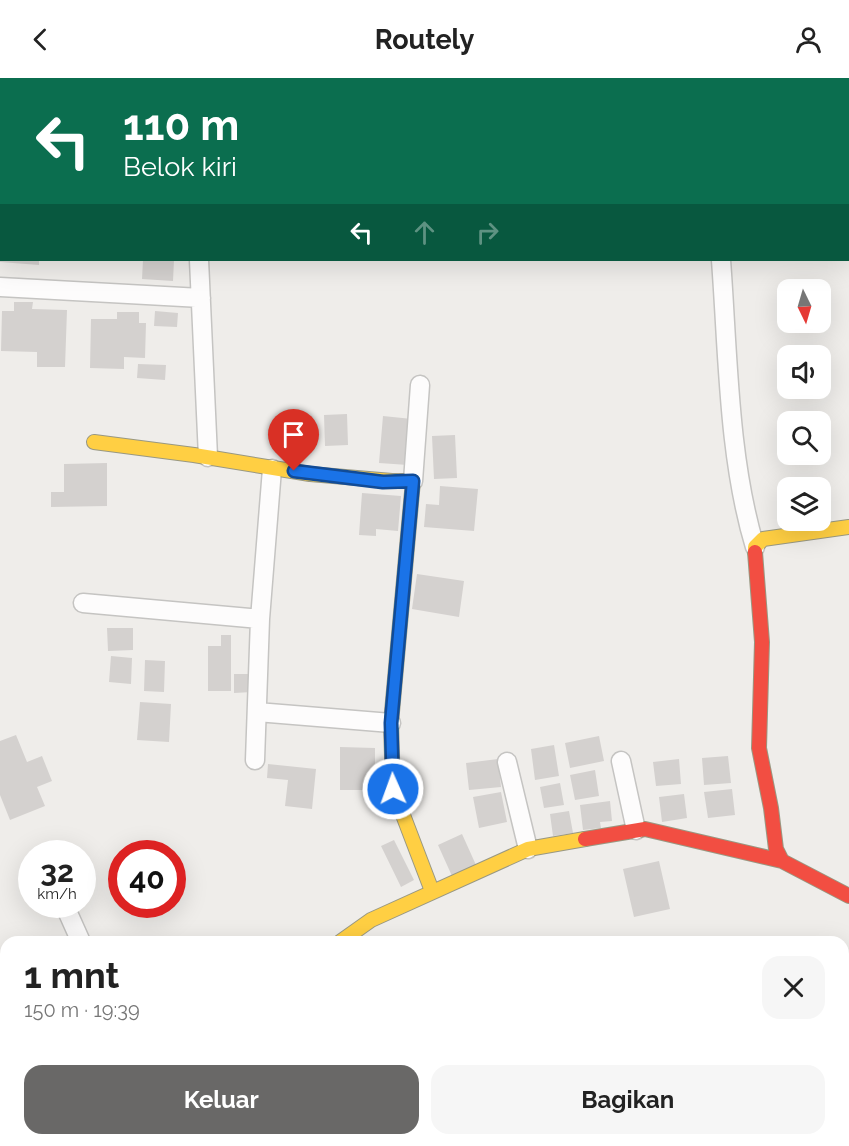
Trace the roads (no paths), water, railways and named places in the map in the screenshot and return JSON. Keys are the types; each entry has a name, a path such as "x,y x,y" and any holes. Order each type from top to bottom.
{"street":[{"path":"199,261 208,457"},
{"path":"721,261 735,436 744,510 755,547 762,642 759,748 771,808 776,849 782,861"},
{"path":"0,286 201,298"},
{"path":"420,385 391,723 393,789 432,891"},
{"path":"94,442 208,457 272,469 383,482 413,481"},
{"path":"255,760 260,619 272,469"},
{"path":"755,547 763,539 849,527"},
{"path":"83,603 260,619"},
{"path":"257,712 391,723"},
{"path":"621,761 636,830"},
{"path":"507,762 528,849"},
{"path":"348,936 371,920 528,849 645,829 782,861 849,896"},
{"path":"70,918 78,936"}]}
